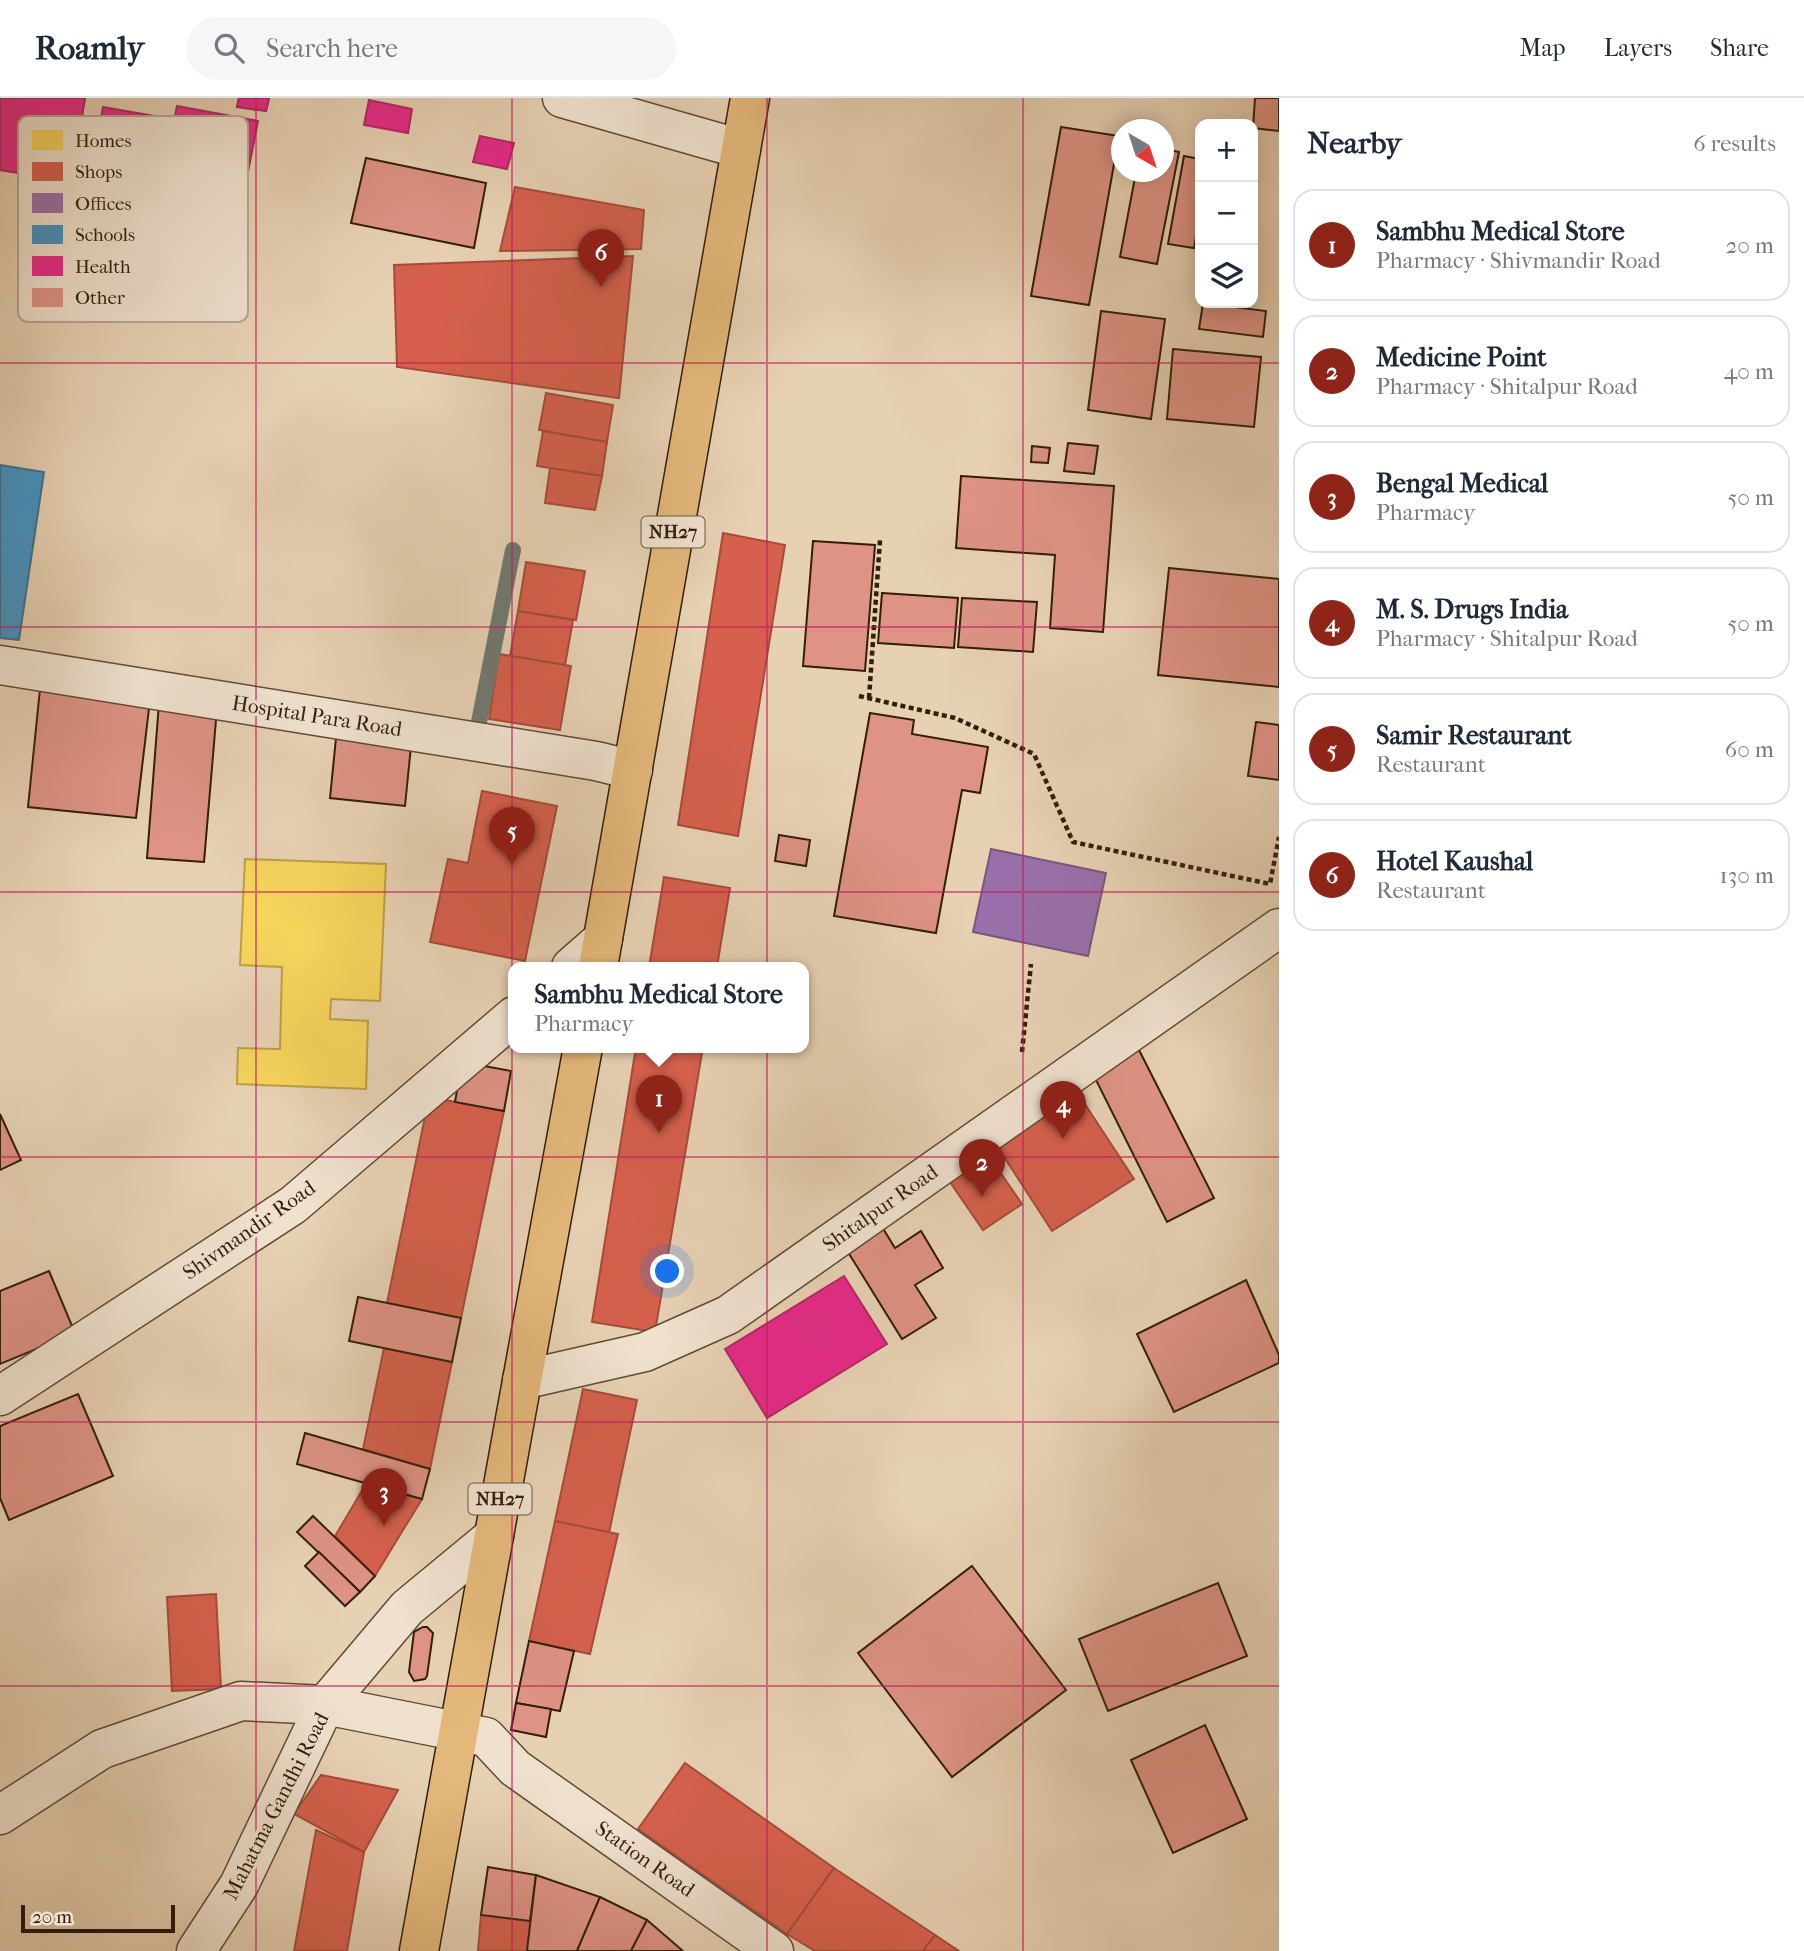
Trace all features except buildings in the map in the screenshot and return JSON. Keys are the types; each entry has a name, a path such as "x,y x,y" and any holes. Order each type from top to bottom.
{"main road":[{"name":"NH27","path":"601,953 750,98"},
{"name":"NH27","path":"419,1951 582,1053"}],"street":[{"path":"562,98 741,149"},
{"name":"Hospital Para Road","path":"0,665 633,769"},
{"name":"Shitalpur Road","path":"522,1380 645,1352 728,1315 1279,928"},
{"path":"582,962 601,953"},
{"name":"Shivmandir Road","path":"0,1396 293,1205 508,1021"},
{"path":"0,1815 102,1749 241,1700 325,1704 407,1608 494,1536"},
{"name":"Mahatma Gandhi Road","path":"196,1951 239,1885 325,1704 460,1732"},
{"name":"Station Road","path":"460,1732 486,1737 515,1768 774,1951"}],"path":[{"path":"869,698 880,540"},
{"path":"859,696 955,719 1034,754 1073,842 1270,884 1279,837"},
{"path":"1031,964 1021,1051 1050,1089"}],"waterway":[{"path":"478,727 513,550"}],"place":[{"name":"Hotel Kaushal","path":"601,287"},
{"name":"Samir Restaurant","path":"512,865"},
{"name":"Sambhu Medical Store","path":"659,1133"},
{"name":"M. S. Drugs India","path":"1063,1139"},
{"name":"Medicine Point","path":"982,1197"},
{"name":"Bengal Medical","path":"384,1526"}]}
